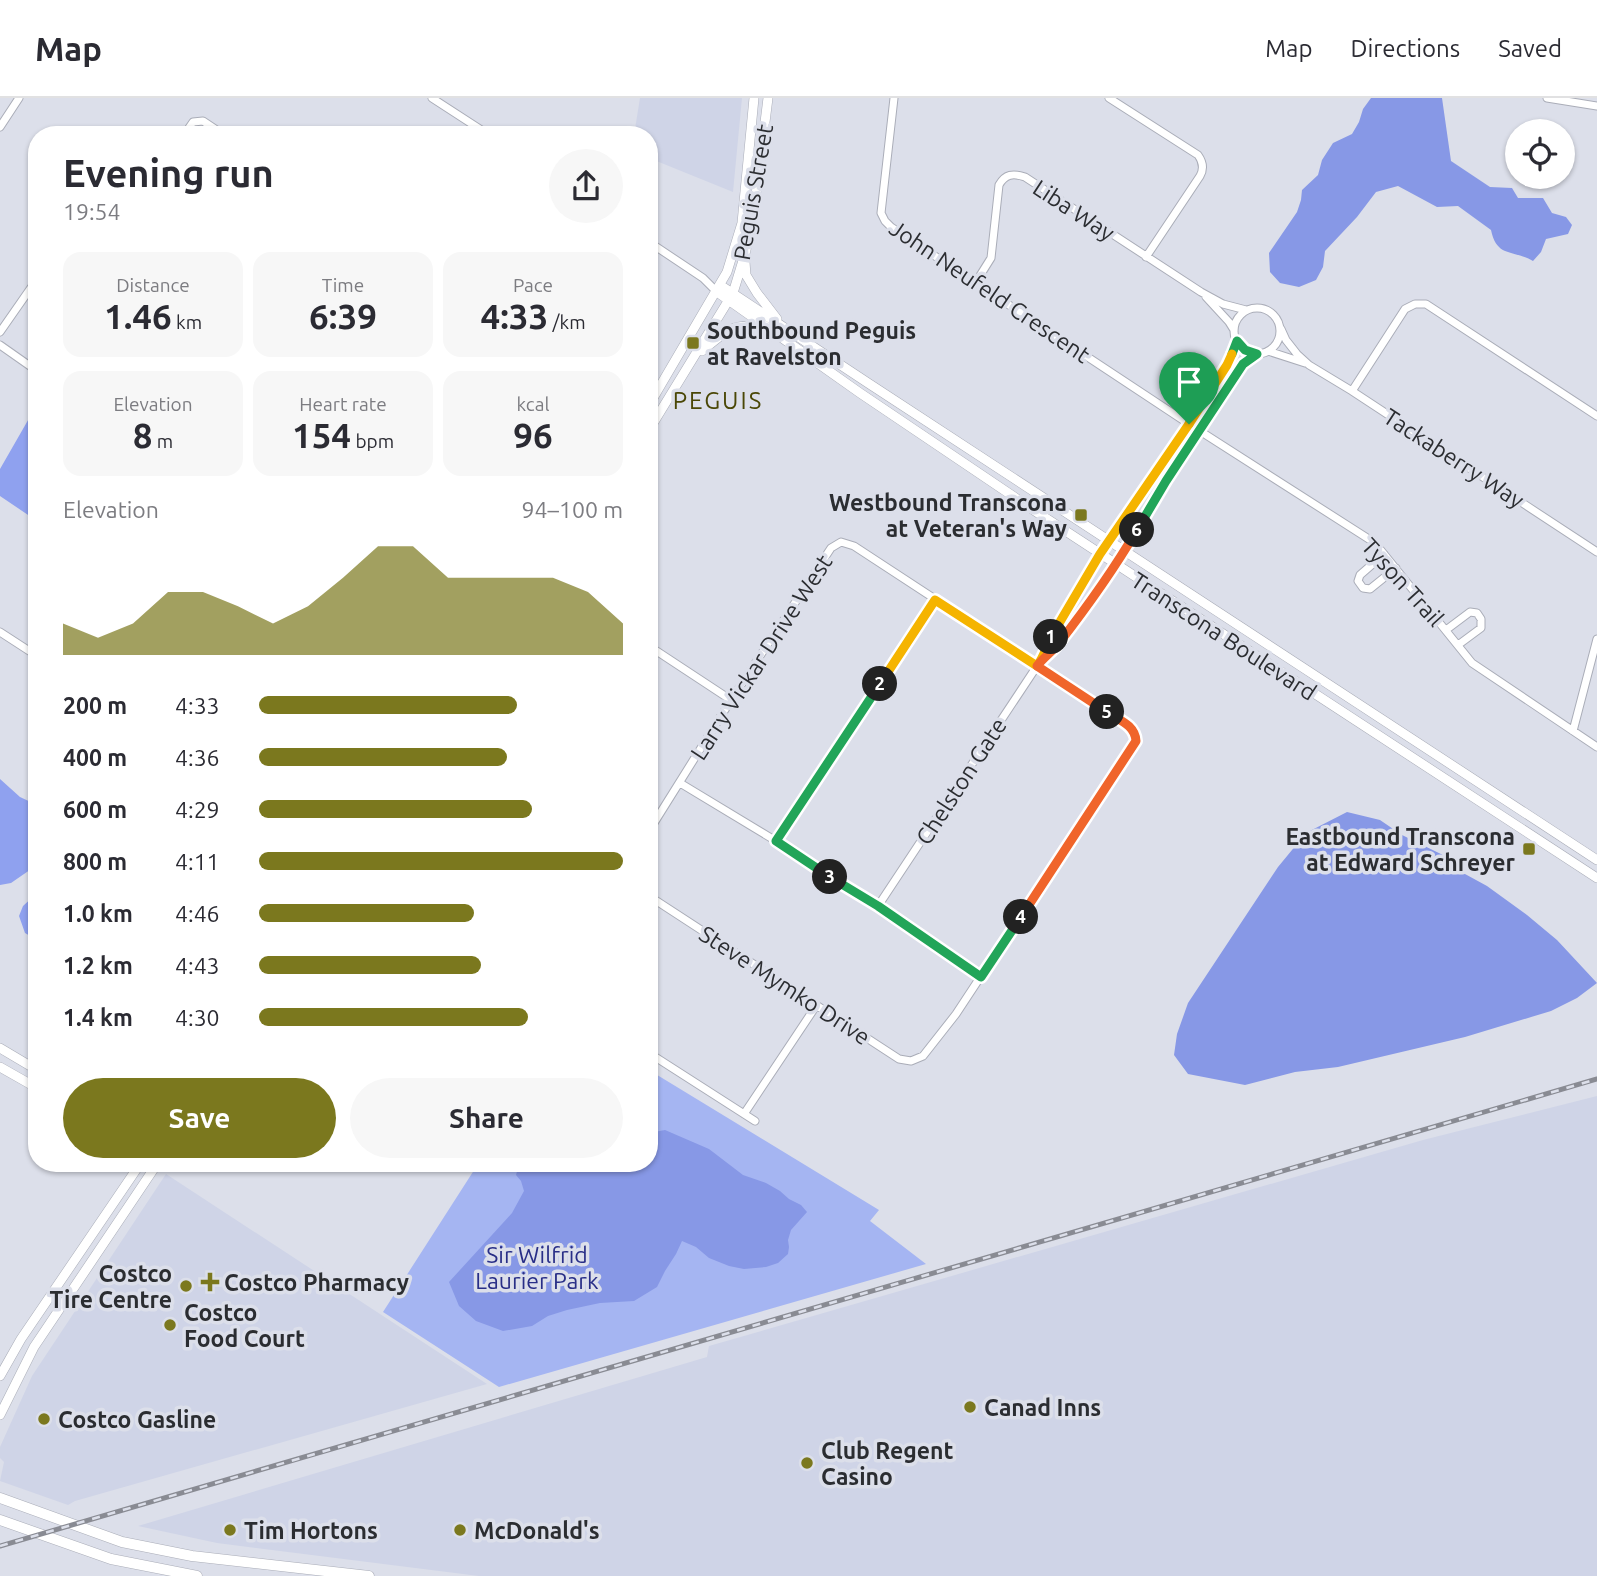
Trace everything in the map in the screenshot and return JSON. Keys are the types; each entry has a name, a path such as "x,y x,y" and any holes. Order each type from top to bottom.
{"main road":[{"path":"0,1498 122,1542 279,1571 369,1576"},
{"path":"0,1520 111,1559 197,1576"}],"street":[{"path":"0,127 19,98"},
{"path":"432,98 475,126"},
{"name":"Peguis Street","path":"658,390 727,272 742,223 754,98"},
{"name":"Peguis Street","path":"658,416 731,296 745,254 757,196 768,98"},
{"name":"John Neufeld Crescent","path":"894,98 881,213 885,222 1199,431"},
{"path":"1110,98 1198,155 1202,163 1200,176 1146,257"},
{"path":"1546,98 1597,106"},
{"path":"190,126 193,122 203,121 210,126"},
{"name":"Liba Way","path":"976,282 991,258 999,186 1004,178 1013,174 1025,177 1200,292 1223,304 1246,310"},
{"path":"658,248 718,288"},
{"path":"745,254 746,275 785,328"},
{"name":"Transcona Boulevard","path":"718,288 785,328 1597,860"},
{"path":"0,332 28,292"},
{"name":"Liba Way","path":"1200,292 1234,330"},
{"name":"Transcona Boulevard","path":"731,296 772,330 860,393 1115,564 1597,878"},
{"path":"1352,391 1405,309 1415,304 1426,304 1597,416"},
{"path":"1280,329 1277,342 1268,351 1257,354 1245,350 1237,341 1234,330 1238,319 1246,310 1258,307 1269,310 1277,318 1286,340 1309,365"},
{"path":"695,357 736,326 753,325 772,330"},
{"name":"Chelston Gate","path":"878,906 1043,657 1050,637 1100,554 1227,365 1237,341"},
{"path":"0,345 28,365"},
{"path":"1268,351 1309,365"},
{"name":"Chelston Gate","path":"1043,657 1050,654 1115,564 1243,364 1257,354"},
{"name":"Tackaberry Way","path":"1309,365 1597,552"},
{"name":"Tyson Trail","path":"1199,431 1375,543 1472,663 1597,747"},
{"name":"Larry Vickar Drive West","path":"658,817 831,548 841,542 854,546 1132,728 1135,734 1136,741 981,977"},
{"path":"1384,554 1360,575 1358,581 1363,588 1370,589 1396,568"},
{"path":"776,841 935,600"},
{"path":"1446,630 1470,612 1477,613 1481,619 1480,628 1458,645"},
{"path":"0,632 28,650"},
{"path":"1573,731 1597,639"},
{"path":"658,652 731,700"},
{"path":"680,783 878,906 981,977"},
{"name":"Steve Mymko Drive","path":"658,902 899,1059 911,1061 923,1056 981,977"},
{"path":"744,1114 816,1006"},
{"path":"0,1048 28,1065"},
{"path":"658,1059 755,1121"},
{"path":"0,1067 28,1083"},
{"path":"0,1376 21,1339 135,1172"},
{"path":"0,1415 34,1348 153,1172"}],"shaded area":[{"path":"640,98 742,98 733,192 658,162 658,126 635,126"},
{"path":"1371,98 1442,98 1451,161 1490,187 1513,189 1518,198 1543,198 1552,213 1566,217 1572,225 1568,234 1546,239 1541,252 1533,261 1501,249 1491,230 1458,206 1437,207 1398,186 1376,192 1325,251 1323,267 1316,280 1299,287 1280,283 1270,272 1269,253 1297,212 1302,190 1318,175 1322,160 1333,143 1352,134"},
{"path":"28,420 28,515 0,496 0,469"},
{"path":"0,779 28,801 28,871 11,883 0,885"},
{"path":"1347,812 1380,820 1402,835 1445,856 1465,874 1487,886 1557,940 1597,983 1577,998 1551,1011 1465,1037 1338,1067 1295,1072 1245,1085 1188,1074 1174,1055 1177,1034 1188,1003 1278,867 1306,833"},
{"path":"28,901 28,935 19,916"},
{"path":"1597,1096 1597,1576 479,1576 217,1543 138,1526 707,1357 709,1346 1423,1140"},
{"path":"665,1130 709,1149 743,1175 766,1183 801,1205 807,1212 791,1230 788,1254 778,1263 744,1269 709,1258 696,1247 682,1241 657,1287 634,1301 600,1303 567,1310 548,1316 532,1326 503,1331 476,1321 459,1306 449,1282 512,1213 524,1191 517,1172 658,1172 658,1131"},
{"path":"166,1174 487,1384 68,1505 0,1481 4,1462 0,1458 0,1447 32,1376"}],"green space":[{"name":"Sir Wilfrid Laurier Park","path":"658,1075 879,1210 870,1221 926,1264 499,1387 383,1312 473,1172 658,1172"}],"railway":[{"path":"0,1546 1597,1079"}],"place":[{"name":"Southbound Peguis at Ravelston","path":"693,343"},
{"name":"Westbound Transcona at Veteran's Way","path":"1081,515"},
{"name":"Eastbound Transcona at Edward Schreyer","path":"1529,849"},
{"name":"Costco Pharmacy","path":"210,1282"},
{"name":"Costco Tire Centre","path":"186,1286"},
{"name":"Costco Food Court","path":"170,1325"},
{"name":"Canad Inns","path":"970,1407"},
{"name":"Costco Gasline","path":"44,1419"},
{"name":"Club Regent Casino","path":"807,1463"},
{"name":"Tim Hortons","path":"230,1530"},
{"name":"McDonald's","path":"460,1530"}],"district":[{"name":"PEGUIS","path":"718,400"}],"route":[{"path":"1189,424 1100,554 1050,637 1037,666 935,600 776,841 878,906 981,977 1136,741 1132,728 1037,666 1043,657 1050,654 1108,574 1243,364 1257,354 1245,350 1237,341 1227,365 1189,424"}]}
